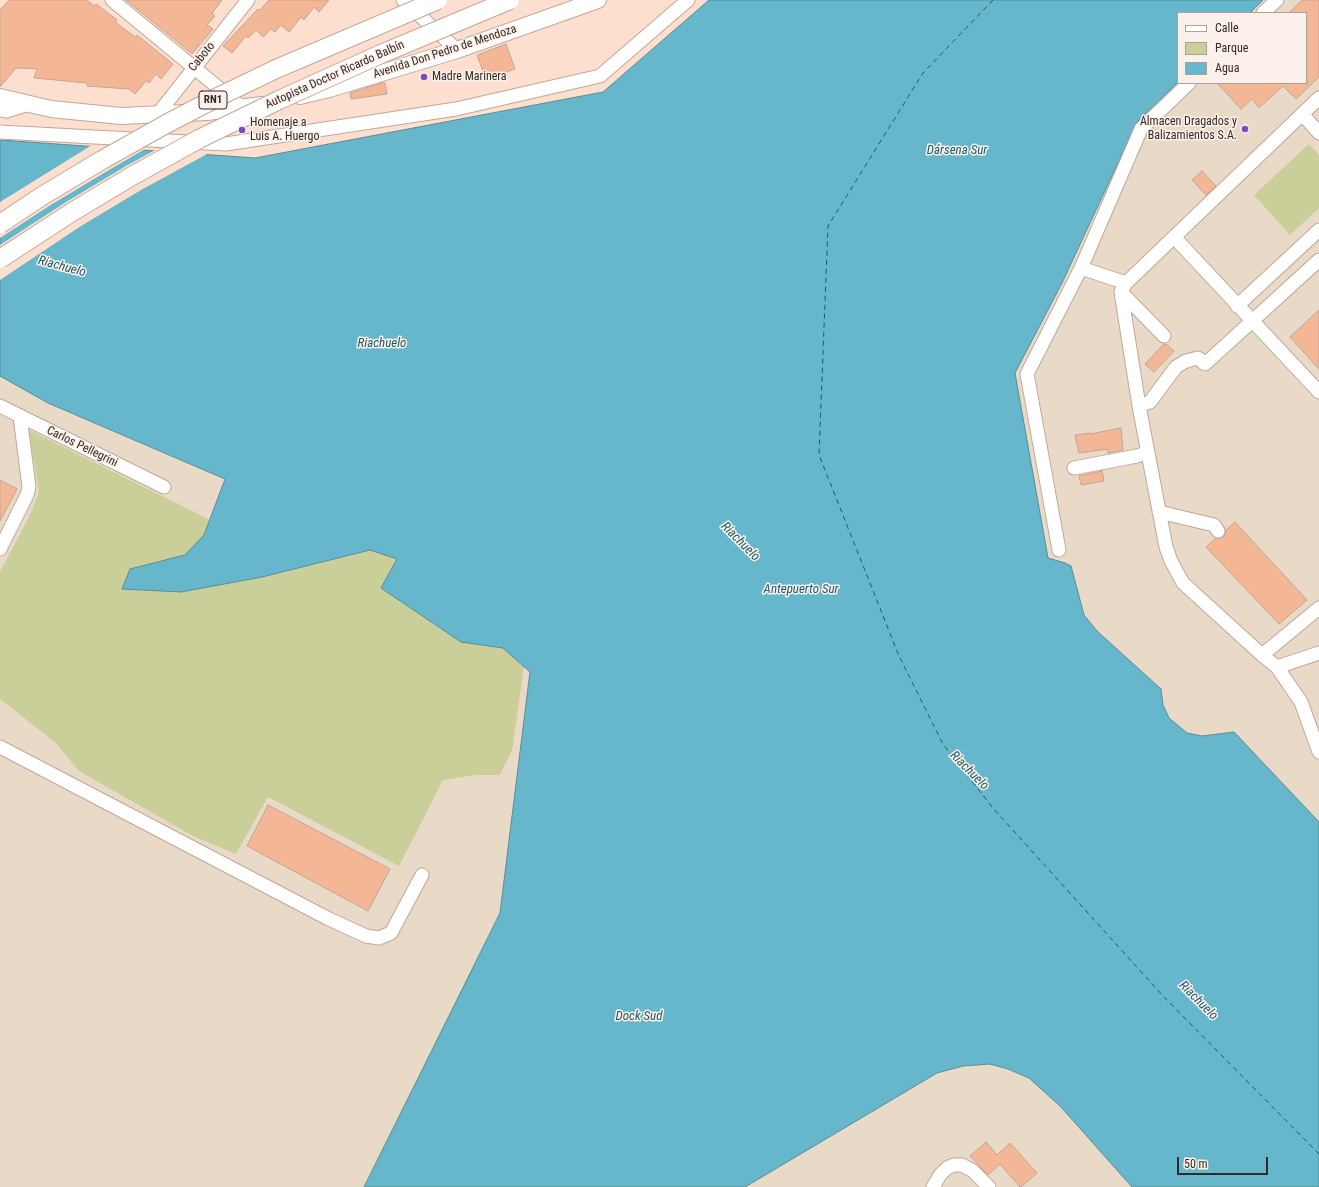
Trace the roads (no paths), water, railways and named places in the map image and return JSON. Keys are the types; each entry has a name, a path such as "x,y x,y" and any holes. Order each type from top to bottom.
{"highway":[{"name":"RN1","path":"0,224 42,196 102,160 222,95 276,69 438,0"},
{"name":"Autopista Doctor Ricardo Balbín","path":"0,259 72,212 132,176 199,139 286,96 380,54 510,0"}],"main road":[{"name":"Avenida Don Pedro de Mendoza","path":"243,108 497,0"},
{"name":"Avenida Don Pedro de Mendoza","path":"0,97 51,109 121,116 213,112 243,108 329,89 457,50 598,0"}],"street":[{"path":"112,0 243,108"},
{"name":"Caboto","path":"157,115 248,0"},
{"path":"403,0 457,50"},
{"path":"0,132 226,144 456,109 600,76 688,0"},
{"path":"1264,12 1277,0"},
{"path":"1059,550 1027,374 1081,268 1141,129 1188,84"},
{"path":"1123,288 1319,98"},
{"path":"0,110 6,111 29,104"},
{"path":"1302,114 1319,133"},
{"path":"1237,306 1319,230"},
{"path":"1174,238 1319,392"},
{"path":"1139,406 1150,402 1176,368 1186,360 1198,358 1205,364 1319,260"},
{"path":"1081,268 1123,288 1164,336"},
{"path":"1123,288 1139,406 1166,547 1171,561 1183,583 1277,667 1301,702 1319,752"},
{"name":"Carlos Pellegrini","path":"0,406 164,487"},
{"path":"0,549 27,495 28,487 20,416"},
{"path":"1074,468 1137,456 1148,452"},
{"path":"1159,512 1214,525 1218,531"},
{"path":"1262,655 1319,608"},
{"path":"1277,667 1319,653"},
{"path":"0,747 327,918 366,936 379,938 391,934 422,874"},
{"path":"933,1187 940,1174 946,1168 954,1165 962,1165 973,1171 989,1187"}],"water":[{"path":"709,0 1263,0 1251,12 1177,12 1177,83 1137,122 1062,283 1015,373 1048,558 1071,566 1084,615 1097,631 1161,689 1163,705 1169,718 1187,733 1202,736 1234,732 1319,822 1319,1187 1132,1187 1061,1107 1029,1078 1008,1069 990,1064 963,1066 937,1073 745,1187 364,1187 500,913 530,672 503,648 461,642 381,588 397,559 370,550 262,577 181,592 122,589 130,569 185,555 204,535 225,479 48,403 0,376 0,140 255,158 603,92"}],"place":[{"name":"Madre Marinera","path":"424,77"},
{"name":"Almacen Dragados y Balizamientos S.A.","path":"1245,129"},
{"name":"Homenaje a Luis A. Huergo","path":"242,130"}],"water label":[{"name":"Dársena Sur","path":"957,151"},
{"name":"Riachuelo","path":"62,267"},
{"name":"Riachuelo","path":"382,344"},
{"name":"Riachuelo","path":"740,542"},
{"name":"Antepuerto Sur","path":"801,590"},
{"name":"Riachuelo","path":"969,771"},
{"name":"Riachuelo","path":"1198,1001"},
{"name":"Dock Sud","path":"639,1017"}]}
